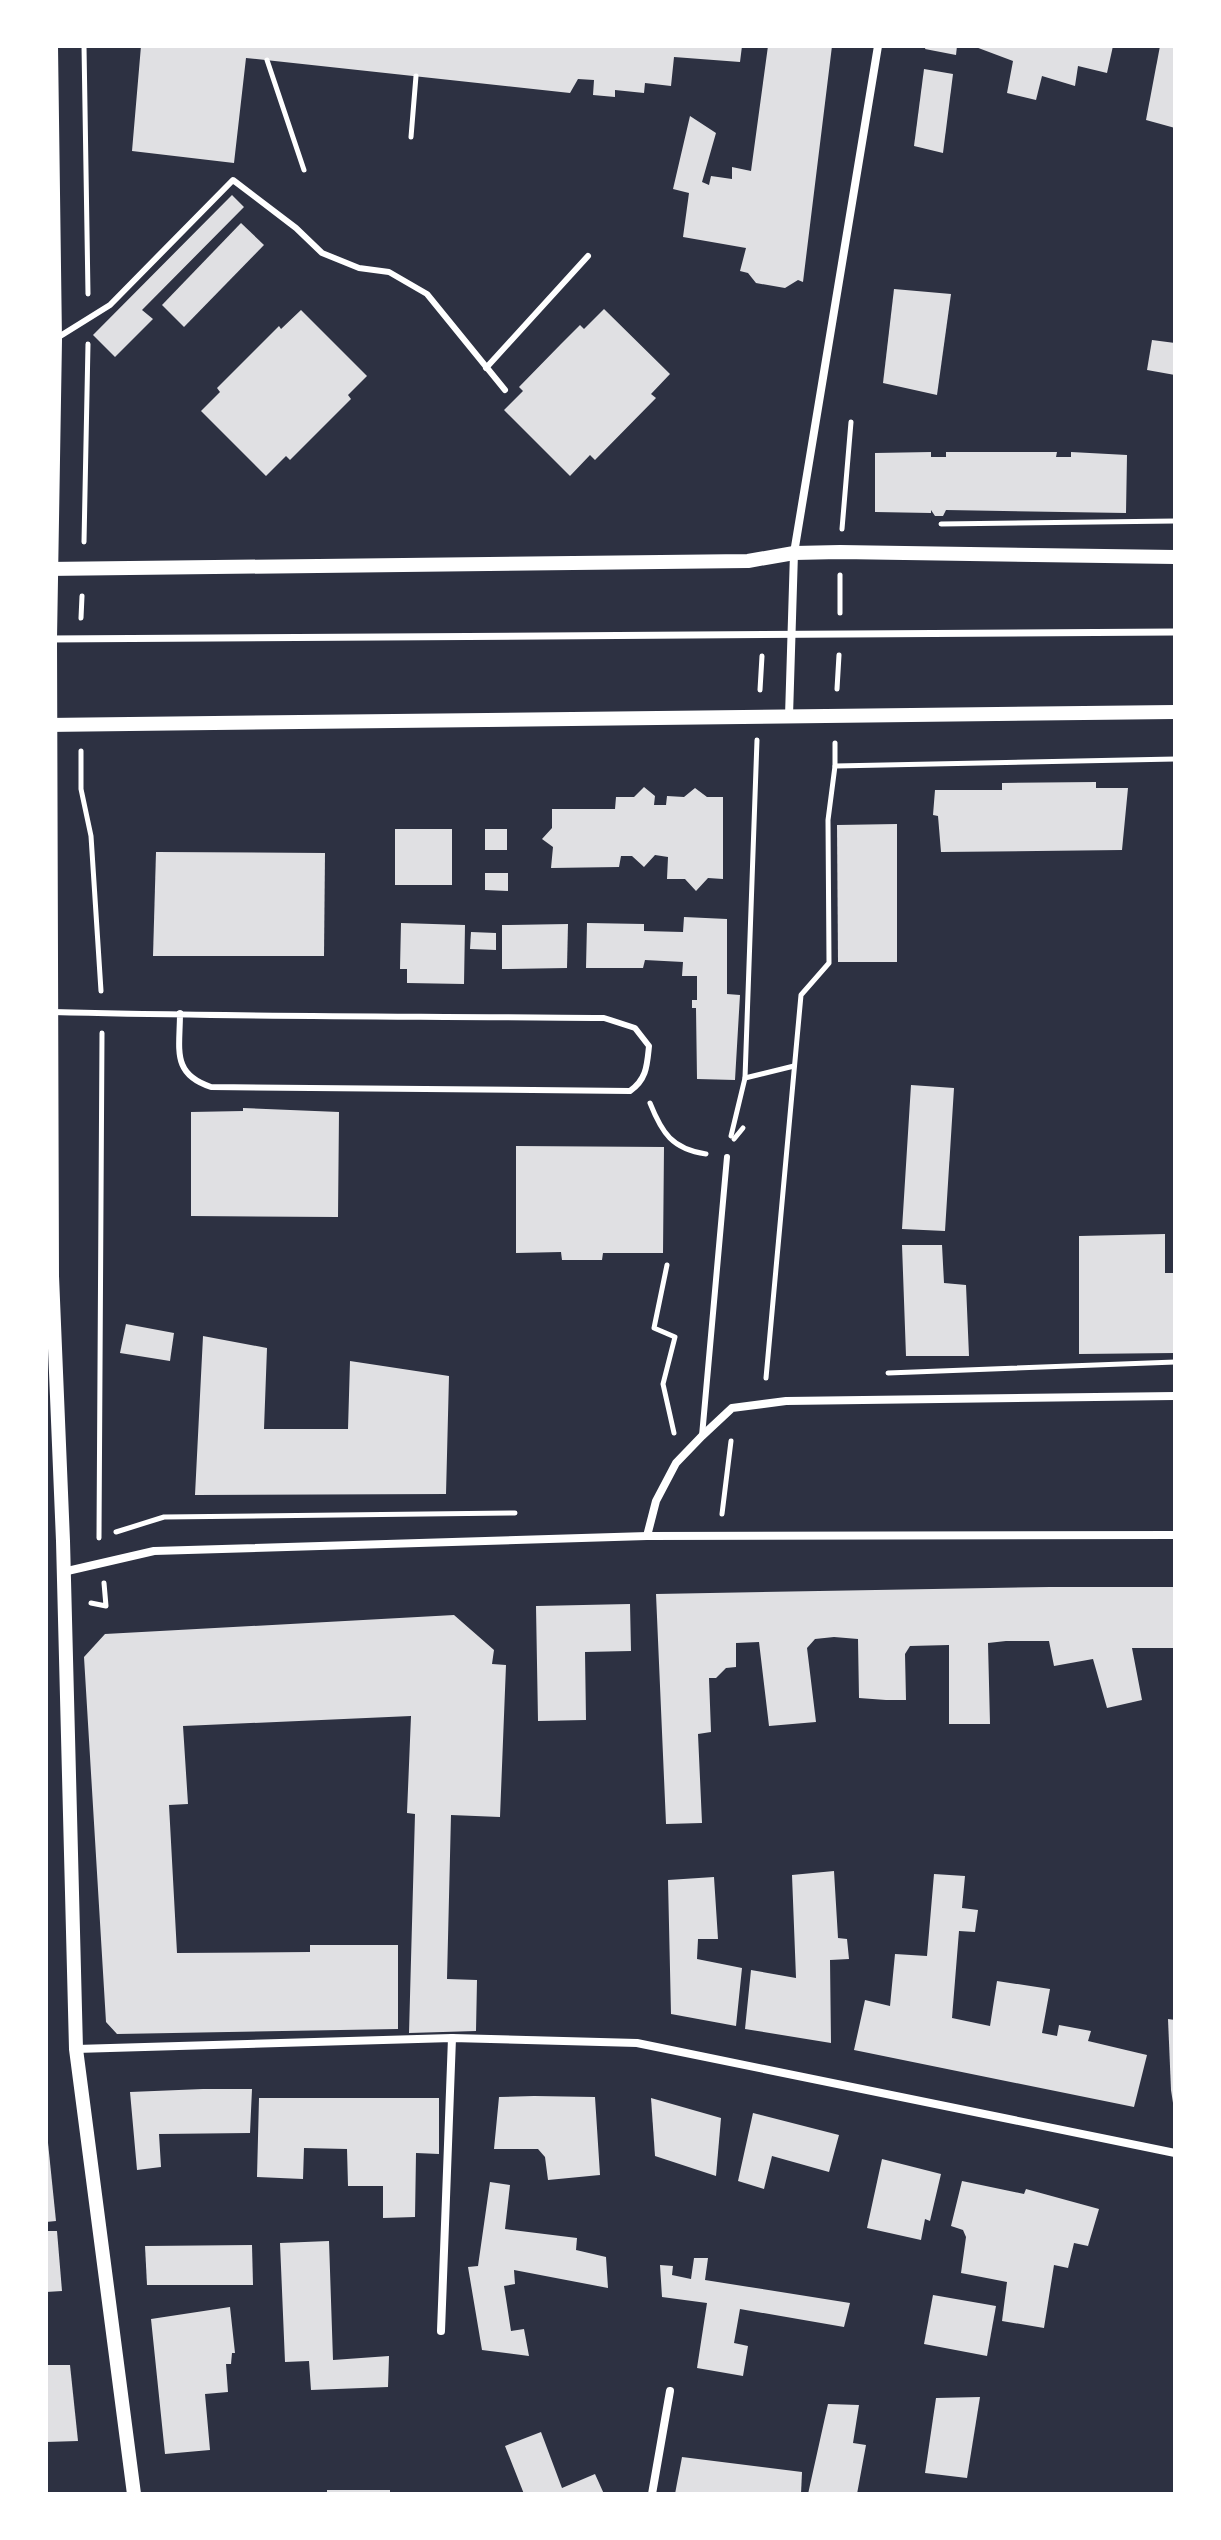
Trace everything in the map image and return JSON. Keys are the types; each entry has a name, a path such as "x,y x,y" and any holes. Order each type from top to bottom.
{"street":[{"path":"51,46 55,340 50,385 48,639 53,1012 49,1275 63,1541 76,2049 134,2494"},
{"path":"789,716 794,553 878,46"},
{"path":"49,569 748,561 794,553 1175,557"},
{"path":"48,639 792,636 840,631 1175,632"},
{"path":"49,725 1175,712"},
{"path":"647,1536 656,1501 676,1463 732,1408 786,1401 1175,1396"},
{"path":"46,1575 154,1551 647,1536 1175,1535"},
{"path":"76,2049 452,2038 637,2043 1175,2153"},
{"path":"441,2331 452,2038"},
{"path":"652,2494 670,2391"}],"lane":[{"path":"55,340 110,305 233,180 296,228 322,253 359,268 389,272 427,294 505,390"},
{"path":"486,368 588,256"},
{"path":"53,1012 102,1013 180,1013 604,1018 635,1028 649,1046 646,1073 640,1084 630,1091 211,1087 188,1076 181,1068 180,1013"},
{"path":"702,1436 727,1157"}],"path":[{"path":"84,46 88,319 86,511"},
{"path":"267,60 304,170"},
{"path":"411,137 416,76"},
{"path":"842,534 851,422"},
{"path":"780,1378 764,1378 801,995 829,963 828,820 835,766 1175,759"},
{"path":"640,1084 664,1135 672,1142 693,1152 727,1157 745,1078 755,775"},
{"path":"81,789 91,836 102,1013 101,1537"},
{"path":"745,1078 794,1066"},
{"path":"667,1265 654,1328 675,1337 663,1384 674,1435 667,1444"},
{"path":"875,1373 1175,1362"},
{"path":"731,1436 720,1532 745,1536"},
{"path":"63,1541 101,1537 164,1517 521,1513"}],"building":[{"path":"141,46 742,46 740,62 674,57 671,86 645,83 644,93 615,90 615,97 593,95 594,80 578,79 570,93 246,58 234,163 132,151"},
{"path":"768,46 832,46 803,282 798,280 785,288 756,283 748,273 740,271 746,248 683,237 689,193 673,189 690,116 716,133 702,182 709,185 711,176 732,179 732,167 751,171"},
{"path":"926,46 957,46 956,55 925,49"},
{"path":"973,46 1113,46 1107,73 1078,66 1075,86 1042,76 1036,100 1007,93 1013,61"},
{"path":"1160,46 1175,46 1175,128 1146,120"},
{"path":"924,69 953,74 943,153 914,146"},
{"path":"232,195 244,207 142,310 153,319 115,357 93,335"},
{"path":"241,223 264,245 184,327 162,305"},
{"path":"894,289 951,294 937,395 883,383"},
{"path":"604,309 670,374 651,394 656,398 595,460 590,455 570,476 504,410 523,391 519,387 561,344 580,325 584,329"},
{"path":"301,310 367,376 348,395 351,399 290,460 286,456 266,476 201,411 220,392 217,388 279,326 281,329"},
{"path":"1152,340 1175,343 1175,375 1147,370"},
{"path":"931,452 931,457 946,457 946,452 1057,452 1056,457 1071,457 1071,452 1127,455 1126,513 946,510 943,516 935,516 931,510 931,513 875,512 875,453"},
{"path":"1096,782 1096,788 1128,788 1122,850 941,852 938,816 933,815 935,790 1002,790 1002,783"},
{"path":"644,787 655,796 654,805 666,805 667,796 684,797 695,788 707,797 723,797 723,879 708,878 696,891 685,879 667,879 668,857 655,855 644,867 632,856 621,856 619,867 551,868 553,847 542,839 552,828 552,809 615,809 616,797 634,797"},
{"path":"897,824 897,962 838,962 837,825"},
{"path":"395,829 452,829 452,885 395,885"},
{"path":"485,829 507,829 507,850 485,850"},
{"path":"156,852 325,853 324,956 153,956"},
{"path":"485,873 508,873 508,891 485,890"},
{"path":"684,917 727,919 727,994 740,995 735,1080 697,1079 696,1008 692,1008 692,1000 697,1000 697,976 682,976 683,962 645,960 643,968 586,968 587,923 644,924 644,931 683,932"},
{"path":"401,923 465,925 464,984 407,983 407,969 400,969"},
{"path":"568,924 567,968 502,969 502,925"},
{"path":"471,932 496,933 496,950 470,949"},
{"path":"911,1085 954,1088 945,1231 902,1229"},
{"path":"243,1108 339,1112 338,1217 191,1216 191,1112 243,1111"},
{"path":"516,1146 664,1147 663,1253 603,1253 602,1260 562,1260 561,1252 516,1253"},
{"path":"1165,1234 1165,1273 1175,1273 1175,1353 1079,1354 1079,1236"},
{"path":"902,1245 942,1245 944,1283 966,1285 969,1356 906,1356"},
{"path":"126,1324 174,1333 170,1361 120,1353"},
{"path":"203,1336 267,1348 264,1429 348,1429 350,1361 449,1376 446,1494 195,1495"},
{"path":"1175,1587 1175,1648 1132,1648 1142,1700 1107,1708 1093,1659 1054,1666 1049,1641 988,1643 990,1724 949,1724 949,1645 910,1646 905,1654 906,1700 886,1700 859,1698 858,1639 834,1637 815,1639 807,1648 816,1722 769,1726 759,1642 736,1643 736,1667 726,1668 716,1678 709,1678 711,1732 698,1734 702,1823 666,1824 656,1594"},
{"path":"630,1604 631,1651 585,1652 586,1720 538,1721 536,1606"},
{"path":"454,1615 494,1650 492,1664 506,1665 500,1817 451,1815 447,1979 477,1980 476,2031 409,2033 415,1814 407,1813 411,1716 183,1726 188,1804 169,1805 177,1953 310,1952 310,1945 398,1945 398,2029 117,2034 106,2022 84,1657 105,1634"},
{"path":"834,1871 838,1938 847,1939 849,1959 830,1960 831,2043 745,2029 751,1970 796,1978 792,1875"},
{"path":"934,1874 965,1876 962,1908 978,1910 975,1932 959,1931 952,2018 990,2026 997,1981 1050,1989 1042,2033 1057,2036 1059,2025 1091,2031 1088,2041 1147,2055 1134,2107 854,2050 865,2000 890,2006 895,1954 927,1956"},
{"path":"714,1877 718,1939 698,1939 697,1959 742,1968 736,2026 671,2014 668,1880"},
{"path":"1168,2019 1175,2020 1175,2116 1171,2090"},
{"path":"252,2089 250,2133 159,2134 161,2167 137,2170 130,2092"},
{"path":"499,2097 595,2097 600,2175 548,2180 545,2157 538,2149 494,2149"},
{"path":"259,2098 439,2098 439,2154 416,2153 415,2217 383,2218 383,2186 348,2186 347,2149 304,2148 303,2179 257,2177"},
{"path":"651,2098 721,2118 716,2176 655,2156"},
{"path":"753,2113 839,2135 829,2172 772,2156 764,2189 738,2181"},
{"path":"46,2143 56,2221 46,2222"},
{"path":"882,2159 941,2174 930,2221 925,2219 921,2240 867,2228"},
{"path":"962,2181 1024,2194 1026,2189 1099,2209 1088,2246 1074,2243 1068,2268 1054,2265 1044,2328 1002,2321 1007,2282 961,2273 966,2237 963,2230 951,2226"},
{"path":"490,2182 510,2185 505,2229 577,2238 576,2250 606,2257 608,2288 514,2270 515,2284 504,2286 511,2331 524,2329 529,2356 482,2350 468,2267 478,2266"},
{"path":"46,2231 57,2231 62,2291 46,2292"},
{"path":"329,2241 333,2360 389,2356 388,2387 311,2390 309,2361 285,2362 280,2243"},
{"path":"252,2245 253,2285 147,2285 145,2246"},
{"path":"694,2258 708,2258 705,2280 850,2303 844,2327 740,2309 734,2343 748,2346 743,2376 697,2368 707,2303 662,2297 660,2265 673,2266 672,2275 691,2279"},
{"path":"933,2295 996,2306 987,2356 924,2344"},
{"path":"230,2307 235,2353 232,2353 231,2364 226,2364 228,2392 205,2394 210,2450 165,2454 151,2319"},
{"path":"46,2365 70,2365 78,2441 46,2442"},
{"path":"980,2397 967,2478 925,2473 936,2398"},
{"path":"828,2404 859,2405 853,2443 866,2445 857,2494 808,2494"},
{"path":"541,2432 562,2488 595,2474 604,2494 524,2494 505,2446"},
{"path":"682,2457 802,2472 801,2494 675,2494"},
{"path":"327,2490 390,2490 390,2494 327,2494"}]}
